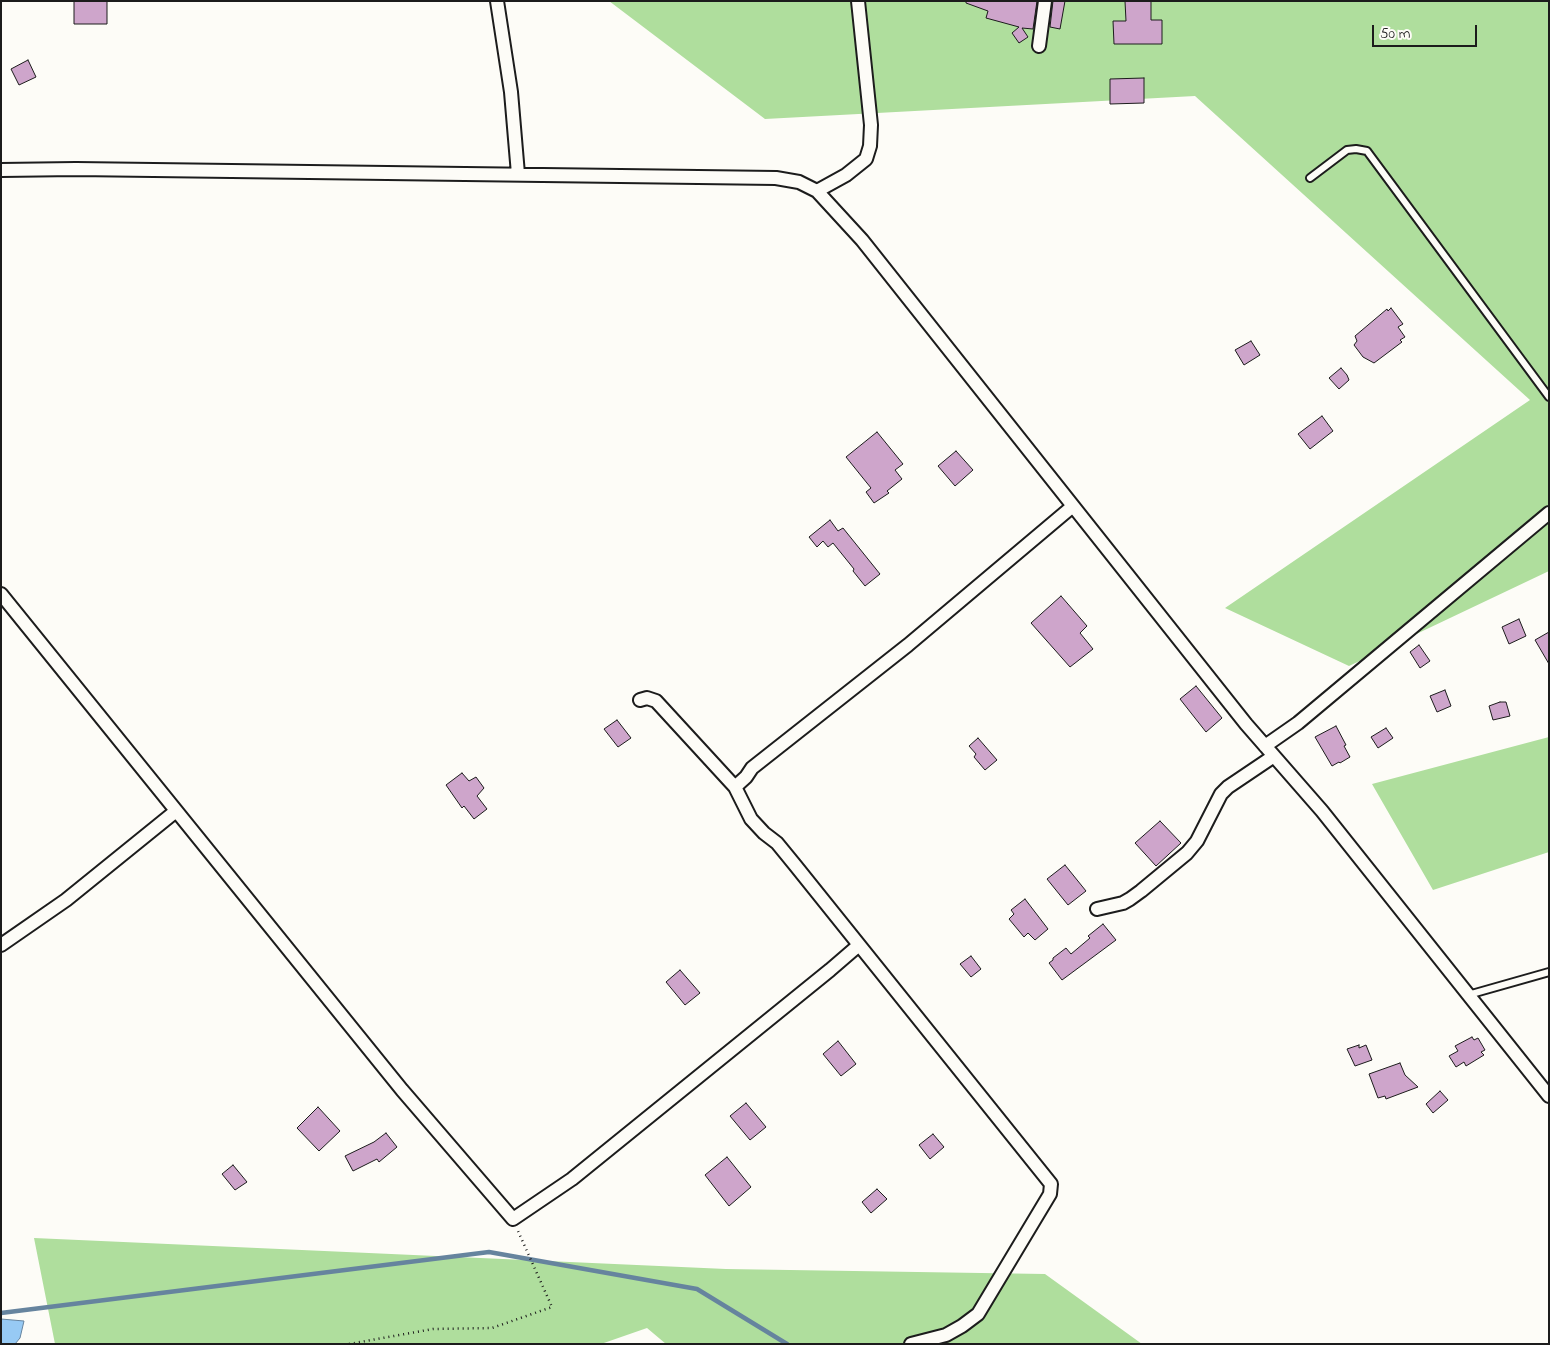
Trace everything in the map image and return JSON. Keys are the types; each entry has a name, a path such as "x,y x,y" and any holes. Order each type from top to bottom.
{"street":[{"path":"498,1 511,92 518,174"},
{"path":"817,191 846,176 866,159 870,146 871,125 858,1"},
{"path":"1039,46 1046,1"},
{"path":"1,170 76,169 776,178 799,182 817,191 862,240 1246,724 1322,811 1549,1096"},
{"path":"735,787 746,777 752,768 908,645 1073,506"},
{"path":"1266,746 1298,723 1549,513"},
{"path":"1,594 402,1090 513,1219 572,1179 830,970 858,945"},
{"path":"640,700 647,698 656,701 735,787 751,819 785,851 858,945 1051,1184 1050,1194 978,1314 946,1335 911,1344"},
{"path":"1097,909 1123,903 1141,891 1179,859 1197,841 1221,794 1228,787 1274,756"},
{"path":"1,945 66,900 176,811"}],"lane":[{"path":"1310,178 1348,150 1366,151 1549,397"},
{"path":"1468,995 1549,972"}],"path":[{"path":"349,1344 432,1329 492,1328 552,1307 513,1219"}],"green space":[{"path":"609,1 1549,1 1549,571 1349,666 1225,608 1530,400 1195,96 765,119"},
{"path":"1549,737 1549,852 1433,890 1372,784"},
{"path":"34,1238 726,1269 1045,1274 1142,1344 666,1344 647,1328 601,1344 55,1344"}],"water":[{"path":"1,1319 24,1321 20,1338 15,1344 1,1344"}],"building":[{"path":"74,1 107,1 107,24 74,24"},
{"path":"966,1 1037,1 1033,29 1022,28 1028,37 1019,43 1012,33 1019,27 986,18 988,11 966,3"},
{"path":"1053,1 1065,1 1060,29 1050,27"},
{"path":"1125,1 1151,1 1151,20 1162,20 1162,44 1114,44 1113,21 1126,21"},
{"path":"28,60 36,77 19,85 11,69"},
{"path":"1144,78 1144,103 1110,104 1110,79"},
{"path":"1391,308 1403,324 1398,327 1405,337 1400,340 1402,342 1374,363 1363,357 1354,345 1357,341 1355,336 1387,309 1388,311"},
{"path":"1251,341 1260,355 1244,365 1235,350"},
{"path":"1341,368 1349,380 1339,389 1329,378"},
{"path":"1322,416 1333,431 1310,449 1298,434"},
{"path":"877,432 903,464 895,470 902,479 887,491 889,493 874,503 866,492 871,488 846,457"},
{"path":"956,451 973,470 955,486 938,466"},
{"path":"830,520 838,531 843,528 880,574 865,586 833,543 828,547 823,541 817,547 809,537"},
{"path":"1061,596 1087,626 1080,633 1093,649 1070,667 1031,623"},
{"path":"1519,619 1526,636 1509,644 1502,627"},
{"path":"1549,632 1549,664 1535,640"},
{"path":"1419,645 1430,661 1420,668 1410,652"},
{"path":"1196,686 1222,718 1206,732 1180,699"},
{"path":"1445,690 1451,706 1437,712 1430,696"},
{"path":"1506,702 1510,716 1493,720 1489,706"},
{"path":"617,720 631,738 618,747 604,729"},
{"path":"1336,726 1350,757 1332,766 1315,737"},
{"path":"1386,728 1393,738 1378,748 1371,737"},
{"path":"978,738 997,760 985,770 974,757 976,754 969,746"},
{"path":"462,773 469,781 476,777 484,788 477,796 487,809 474,819 464,806 462,808 446,785"},
{"path":"1160,821 1181,843 1156,866 1135,843"},
{"path":"1065,865 1086,891 1068,905 1047,879"},
{"path":"1025,899 1048,929 1035,940 1028,933 1024,937 1009,919 1014,914 1011,910"},
{"path":"1103,924 1116,940 1062,980 1049,963 1066,948 1071,954 1090,938 1088,936"},
{"path":"971,956 981,969 971,977 960,964"},
{"path":"680,970 700,993 685,1005 666,982"},
{"path":"1472,1037 1474,1040 1478,1038 1485,1050 1481,1052 1484,1055 1466,1066 1464,1062 1456,1067 1449,1056 1458,1051 1455,1046"},
{"path":"838,1041 856,1064 841,1076 823,1054"},
{"path":"1359,1045 1359,1048 1366,1045 1372,1060 1355,1066 1347,1049"},
{"path":"1400,1063 1405,1075 1418,1087 1386,1099 1385,1096 1378,1098 1369,1074"},
{"path":"1440,1091 1448,1100 1433,1113 1426,1104"},
{"path":"746,1103 766,1127 750,1140 730,1116"},
{"path":"318,1107 340,1131 319,1151 297,1128"},
{"path":"386,1133 397,1147 379,1162 377,1159 353,1171 345,1156 374,1142"},
{"path":"933,1134 944,1147 930,1159 919,1145"},
{"path":"727,1157 751,1187 729,1206 705,1175"},
{"path":"233,1165 247,1182 235,1190 222,1174"},
{"path":"877,1189 887,1199 871,1213 862,1202"}],"waterway":[{"path":"1,1313 489,1252 697,1289 787,1344"}]}
